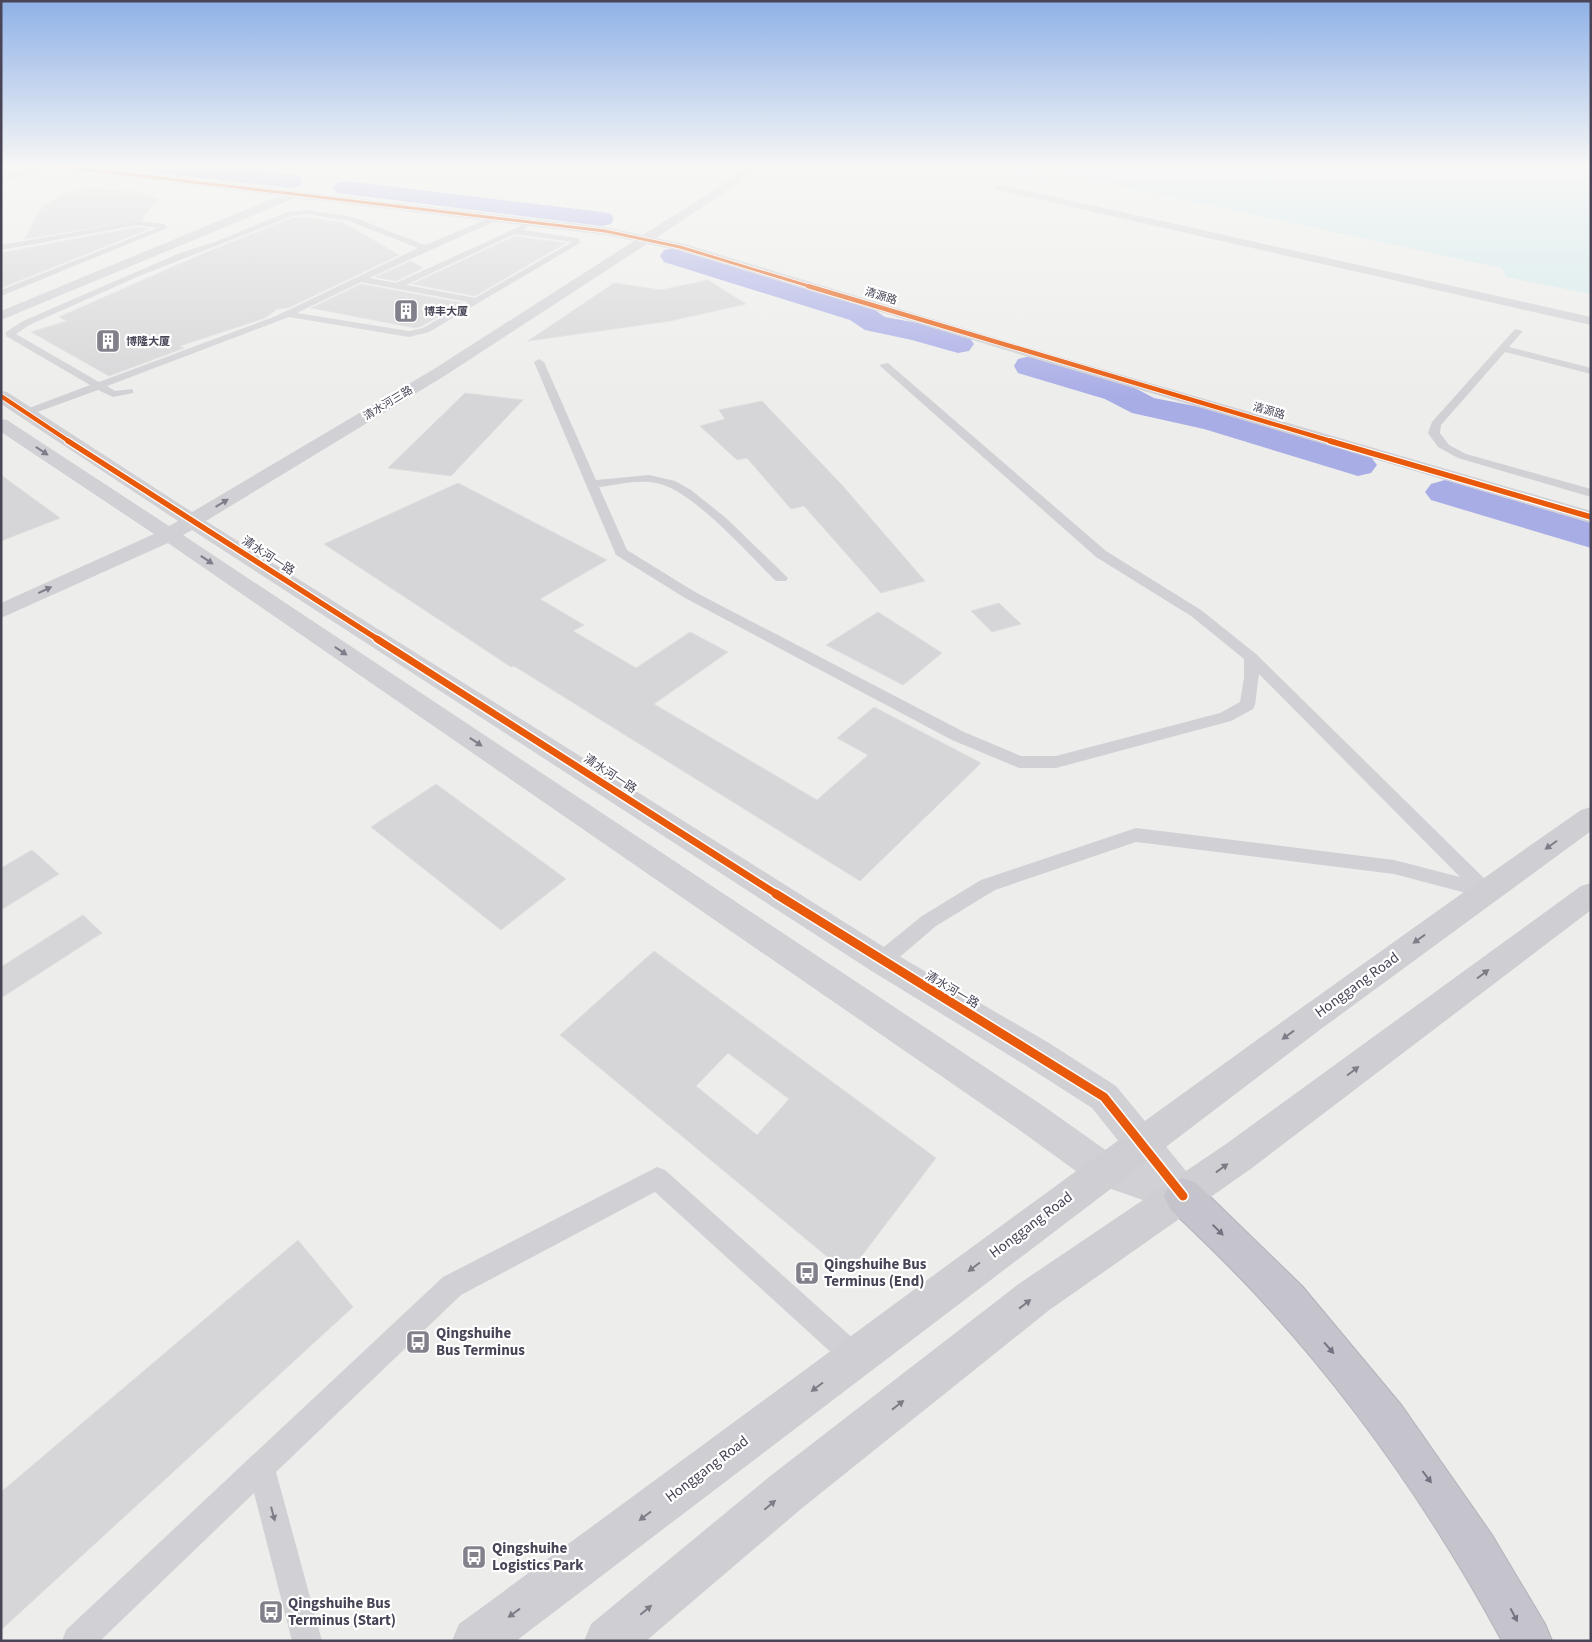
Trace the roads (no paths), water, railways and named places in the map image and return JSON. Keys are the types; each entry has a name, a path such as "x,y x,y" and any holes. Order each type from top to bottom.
{"highway":[{"path":"1183,1196 1287,1299 1339,1360 1447,1504 1499,1587 1528,1641"}],"main road":[{"name":"Honggang Road","path":"476,1641 856,1358 1104,1170 1485,891 1591,817"},
{"path":"608,1641 785,1493 1064,1274 1183,1196 1591,894"}],"street":[{"path":"3,315 176,243"},
{"name":"清水河三路","path":"284,447 426,366 633,243"},
{"name":"清水河三路","path":"1,611 440,372 634,243"},
{"name":"清源路","path":"663,243 1591,517"},
{"name":"清源路","path":"677,243 1591,511"},
{"path":"1243,243 1591,321"},
{"name":"清水河一路","path":"1,396 187,509 881,961 1104,1097 1142,1142 1183,1196"},
{"path":"1,424 152,530 1006,1100 1104,1170 1183,1196"},
{"path":"1,595 96,550"}],"lane":[{"path":"1,248 30,243"},
{"path":"1,293 127,243"},
{"path":"129,391 113,394 9,334 26,323 134,276 183,255 221,243"},
{"path":"411,243 425,248"},
{"path":"28,412 283,316 438,243"},
{"path":"394,286 488,243"},
{"path":"254,339 283,316 409,334 426,330 576,243"},
{"path":"73,265 134,276"},
{"path":"359,279 476,301"},
{"path":"1518,331 1436,424 1434,433 1437,441 1447,449 1462,456 1591,493"},
{"path":"1503,349 1591,371"},
{"path":"539,362 621,552 690,595 958,736 1019,762 1056,762 1225,717 1247,705 1252,678 1251,657"},
{"path":"884,365 1101,554 1196,613 1251,657 1485,891"},
{"path":"592,484 657,479 676,484 708,510 781,578"},
{"path":"881,961 929,921 988,884 1136,834 1394,867 1485,891"},
{"path":"77,1641 452,1286 657,1178 856,1358"},
{"path":"261,1467 306,1641"}],"waterway":[{"path":"673,256 861,314 876,324 918,332 958,344"},
{"path":"1030,366 1117,392 1144,406 1212,420 1358,465"},
{"path":"1445,492 1591,536"}],"place":[{"name":"博丰大厦","path":"406,311"},
{"name":"博隆大厦","path":"108,341"},
{"name":"Qingshuihe Bus Terminus (End)","path":"807,1273"},
{"name":"Qingshuihe Bus Terminus","path":"418,1342"},
{"name":"Qingshuihe Logistics Park","path":"474,1557"},
{"name":"Qingshuihe Bus Terminus (Start)","path":"271,1612"}]}
